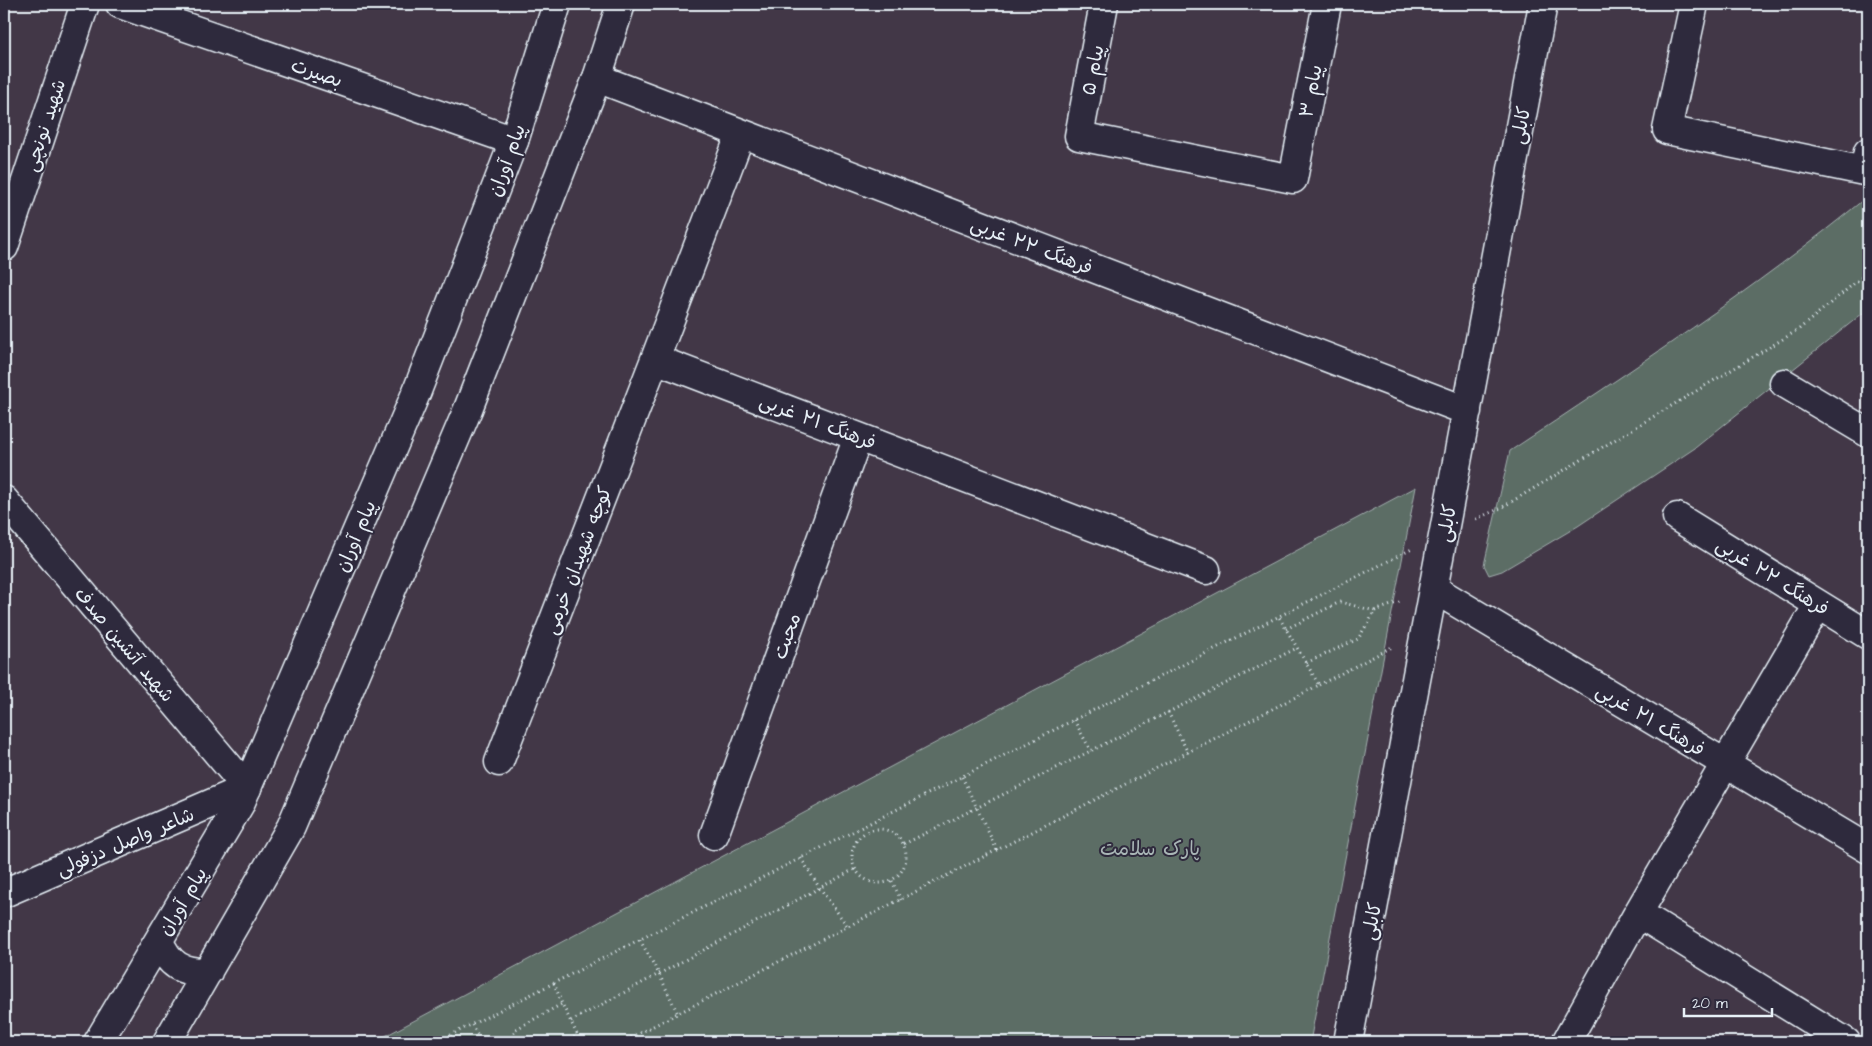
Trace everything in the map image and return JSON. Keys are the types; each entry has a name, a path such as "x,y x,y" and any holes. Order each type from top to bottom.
{"street":[{"name":"شهید نونچی","path":"4,247 85,4"},
{"name":"بصیرت","path":"120,4 514,141"},
{"name":"پیام آوران","path":"98,1042 240,804 417,391 514,141 557,4"},
{"path":"167,1042 291,827 468,409 597,78 621,4"},
{"name":"پیام ۵","path":"1104,4 1079,136 1293,179"},
{"name":"پیام ۳","path":"1293,179 1327,4"},
{"name":"کابلی","path":"1348,1042 1543,4"},
{"path":"1694,4 1667,130 1864,171 1868,152"},
{"name":"فرهنگ ۲۲ غربی","path":"597,78 1466,412"},
{"path":"656,359 741,133"},
{"name":"فرهنگ ۲۱ غربی","path":"656,359 1206,570"},
{"name":"کوچه شهیدان خرمی","path":"499,762 656,359"},
{"path":"1784,383 1868,433"},
{"name":"محبت","path":"714,836 858,437"},
{"name":"شهید آتشین صدف","path":"4,500 247,788"},
{"name":"فرهنگ ۲۲ غربی","path":"1677,517 1868,635"},
{"name":"فرهنگ ۲۱ غربی","path":"1434,589 1868,849"},
{"path":"1566,1042 1638,913 1818,605"},
{"name":"شاعر واصل دزفولی","path":"4,893 247,788"},
{"path":"1638,913 1846,1042"},
{"path":"159,941 164,953 172,962 183,969 195,972 208,972"}],"path":[{"path":"437,1042 1444,534 1501,508 1798,330 1868,272"},
{"path":"1286,629 1340,602 1375,612 1358,639 1306,663"},
{"path":"1279,617 1320,685"},
{"path":"622,1042 1188,753 1381,652 1426,632"},
{"path":"904,844 1297,648"},
{"path":"1168,712 1188,753"},
{"path":"1074,720 1091,751"},
{"path":"962,777 998,850"},
{"path":"864,826 867,831"},
{"path":"878,828 889,830 898,836 904,844 907,855 906,865 900,875 892,881 882,884 870,882 861,877 854,868 852,858 853,847 867,831 878,828"},
{"path":"801,858 848,927"},
{"path":"571,1021 854,868"},
{"path":"892,881 901,900"},
{"path":"640,940 678,1014"},
{"path":"554,983 581,1042"},
{"path":"509,1042 516,1029 562,1004"},
{"path":"472,1025 482,1042"},
{"path":"565,1042 578,1035"}],"green space":[{"path":"1868,196 1868,309 1695,448 1578,526 1502,571 1489,575 1484,565 1510,451 1647,359 1782,264"},
{"name":"پارک سلامت","path":"1416,487 1310,1042 374,1042"}]}
